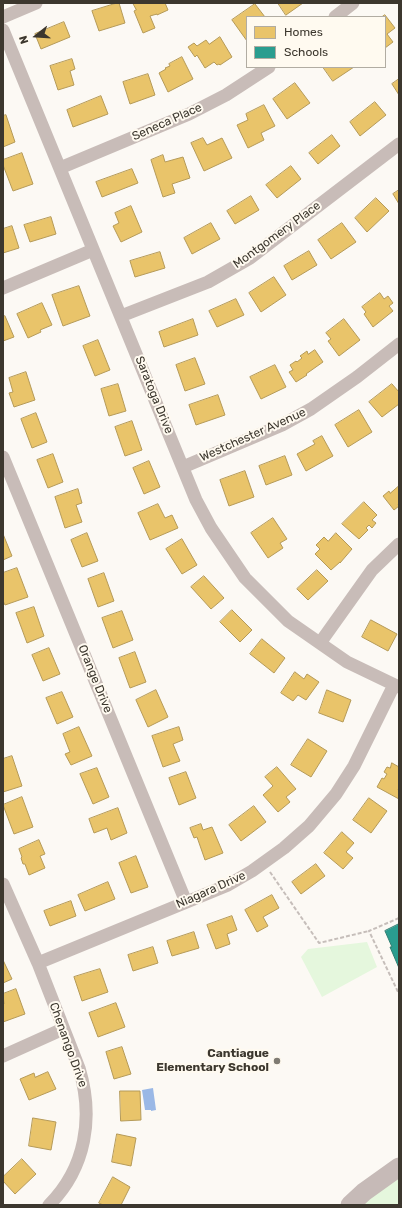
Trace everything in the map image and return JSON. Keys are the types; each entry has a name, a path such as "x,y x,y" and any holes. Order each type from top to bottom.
{"main road":[{"path":"350,1205 364,1192 399,1167"}],"street":[{"path":"3,17 36,3"},
{"path":"337,16 353,3"},
{"name":"Saratoga Drive","path":"3,30 196,500 211,528 245,578 288,621 347,662 397,686"},
{"name":"Seneca Place","path":"60,168 189,114 226,95 267,68"},
{"name":"Montgomery Place","path":"121,316 208,282 250,258 399,144"},
{"path":"3,288 93,250"},
{"name":"Westchester Avenue","path":"183,467 282,425 310,409 357,377 399,344"},
{"name":"Orange Drive","path":"3,457 186,902"},
{"path":"320,643 372,570 399,544"},
{"name":"Niagara Drive","path":"38,963 228,885 252,871 284,848 309,826 336,794 354,766 397,686"},
{"name":"Chenango Drive","path":"3,884 38,963 63,1029 80,1068 87,1101 87,1122 84,1143 78,1161 56,1198 49,1205"},
{"path":"3,1056 63,1029"}],"path":[{"path":"263,863 319,944 369,931 399,918"},
{"path":"369,931 399,994"}],"green space":[{"path":"367,942 377,967 322,997 301,957 308,949"},
{"path":"399,1167 399,1205 350,1205"}],"water":[{"path":"153,1088 156,1110 145,1110 142,1090"}],"building: Homes":[{"path":"119,3 125,23 99,31 92,11"},
{"path":"133,3 165,3 168,10 157,15 150,16 155,28 143,33 134,11 136,10"},
{"path":"278,3 303,3 286,15"},
{"path":"255,4 264,16 246,16 246,40 232,20"},
{"path":"386,16 395,28 387,34 393,42 386,47"},
{"path":"64,22 70,37 41,49 35,34"},
{"path":"220,37 232,57 220,65 217,65 214,62 205,68 197,55 195,57 188,47 194,43 197,46 206,40 209,44"},
{"path":"182,57 193,79 168,92 159,73 170,66 169,64"},
{"path":"72,59 75,69 70,71 74,85 58,90 50,66"},
{"path":"324,68 352,68 333,81"},
{"path":"148,74 155,95 130,104 123,82"},
{"path":"399,79 399,95 392,84"},
{"path":"295,83 310,103 287,119 273,99"},
{"path":"101,96 108,114 73,127 67,110"},
{"path":"375,102 386,115 360,136 350,122"},
{"path":"264,105 275,126 261,133 264,140 248,148 237,125 248,120 246,114"},
{"path":"6,115 15,142 3,147 3,116"},
{"path":"332,135 340,146 318,164 309,153"},
{"path":"203,138 207,145 222,138 232,158 204,171 191,143"},
{"path":"22,153 33,184 13,191 3,165 3,160"},
{"path":"163,155 165,162 183,157 190,178 172,184 175,193 163,197 151,160"},
{"path":"291,166 301,179 277,198 266,185"},
{"path":"132,169 138,183 102,197 96,182"},
{"path":"399,190 399,204 393,194"},
{"path":"251,196 259,210 235,224 227,211"},
{"path":"376,198 389,211 367,232 355,218"},
{"path":"131,206 142,232 121,242 113,226 119,223 115,213"},
{"path":"51,217 56,234 30,242 24,225"},
{"path":"211,223 220,239 192,254 184,238"},
{"path":"342,223 356,242 331,259 318,240"},
{"path":"12,226 19,248 3,253 3,229"},
{"path":"309,251 317,265 292,280 284,266"},
{"path":"160,252 165,268 135,277 130,261"},
{"path":"274,277 286,295 261,312 249,293"},
{"path":"79,286 90,316 63,326 52,295"},
{"path":"380,293 384,299 388,296 393,303 389,306 393,311 373,327 364,314 366,312 362,307"},
{"path":"236,299 244,315 217,327 209,311"},
{"path":"42,303 52,325 40,330 41,332 28,338 17,314"},
{"path":"5,316 14,337 3,341 3,317"},
{"path":"193,319 198,335 164,347 159,332"},
{"path":"344,319 360,340 339,356 328,341 331,339 326,333"},
{"path":"98,340 110,370 95,376 83,346"},
{"path":"315,350 323,362 296,382 289,372 293,370 290,365 302,358 300,356 307,351 308,354"},
{"path":"195,358 205,384 185,391 176,365"},
{"path":"275,365 286,387 261,399 250,377"},
{"path":"26,372 35,400 14,407 9,393 13,392 9,378"},
{"path":"118,384 126,411 109,416 101,389"},
{"path":"392,384 399,392 399,404 382,417 369,402"},
{"path":"218,395 225,415 196,425 189,405"},
{"path":"359,410 372,432 348,447 335,425"},
{"path":"36,413 47,442 32,448 21,419"},
{"path":"132,421 142,450 125,456 115,427"},
{"path":"322,436 333,456 306,471 297,454 315,444 313,441"},
{"path":"53,454 63,482 48,488 37,460"},
{"path":"285,456 292,475 266,485 259,466"},
{"path":"149,461 160,487 144,494 133,468"},
{"path":"245,471 254,497 229,506 220,480"},
{"path":"399,486 399,506 394,510 383,496"},
{"path":"78,489 82,503 76,505 82,522 65,528 55,497"},
{"path":"364,502 377,515 372,520 376,523 372,528 369,525 366,528 368,530 359,539 342,524"},
{"path":"158,504 165,518 172,515 178,528 150,540 138,513"},
{"path":"273,518 287,539 280,543 283,548 268,558 251,533"},
{"path":"87,533 98,561 82,567 71,540"},
{"path":"336,533 352,549 340,563 331,570 315,554 320,549 316,545 324,537 328,541"},
{"path":"3,534 12,556 3,560"},
{"path":"182,539 197,565 182,574 166,549"},
{"path":"17,568 28,597 5,605 3,601 3,573"},
{"path":"317,570 328,581 308,600 297,589"},
{"path":"104,573 114,601 98,607 88,579"},
{"path":"204,576 224,598 211,609 191,587"},
{"path":"34,607 44,636 27,643 16,613"},
{"path":"232,610 252,630 240,642 220,622"},
{"path":"122,611 133,640 113,648 102,618"},
{"path":"371,620 397,634 388,651 362,637"},
{"path":"262,639 285,658 274,673 250,654"},
{"path":"49,648 60,674 43,681 32,655"},
{"path":"135,652 146,682 130,688 119,658"},
{"path":"295,672 304,679 307,674 319,682 306,700 298,695 293,701 281,693"},
{"path":"156,690 168,717 148,727 136,700"},
{"path":"327,690 351,700 343,722 319,713"},
{"path":"62,692 73,717 57,724 46,698"},
{"path":"79,727 92,756 71,765 65,754 70,752 63,734"},
{"path":"179,727 183,740 173,744 180,761 163,767 152,736"},
{"path":"308,739 327,751 311,777 291,765"},
{"path":"12,756 22,786 3,792 3,759"},
{"path":"392,763 399,767 399,799 377,787 382,778 384,779 387,774 384,772 387,767 390,768"},
{"path":"277,767 296,789 286,797 290,802 278,812 263,795 273,786 265,777"},
{"path":"97,768 109,797 93,804 80,774"},
{"path":"186,772 196,798 179,805 169,778"},
{"path":"22,797 33,827 14,834 3,805"},
{"path":"369,798 387,811 371,833 353,820"},
{"path":"254,806 266,822 241,841 229,825"},
{"path":"118,808 127,833 111,840 107,828 94,833 89,819"},
{"path":"201,824 203,830 212,827 223,853 205,860 197,837 194,838 190,828"},
{"path":"342,832 354,843 346,852 353,858 343,869 324,853"},
{"path":"39,840 45,854 40,856 45,868 29,875 25,864 23,864 19,849"},
{"path":"136,856 148,887 131,893 119,863"},
{"path":"316,864 325,876 301,894 292,882"},
{"path":"108,882 115,899 85,911 78,895"},
{"path":"272,895 279,908 263,917 268,926 257,932 245,910"},
{"path":"71,901 76,916 50,926 44,911"},
{"path":"232,916 237,930 227,934 230,944 216,949 207,925"},
{"path":"194,932 199,948 172,956 167,941"},
{"path":"153,947 158,963 133,971 128,955"},
{"path":"3,960 12,979 3,983"},
{"path":"100,969 108,992 82,1001 74,977"},
{"path":"16,989 25,1014 3,1022 3,994"},
{"path":"116,1003 125,1027 98,1037 89,1013"},
{"path":"122,1047 131,1074 114,1079 106,1052"},
{"path":"48,1072 56,1089 29,1100 20,1079 34,1073 35,1077"},
{"path":"120,1091 140,1091 141,1120 121,1121"},
{"path":"33,1118 56,1122 51,1150 29,1146"},
{"path":"117,1134 136,1138 131,1166 112,1162"},
{"path":"22,1159 36,1174 15,1194 3,1181 3,1177"},
{"path":"113,1177 130,1187 121,1205 103,1205 99,1203"}],"building: Schools":[{"path":"399,924 399,968 385,931"}],"place":[{"name":"Cantiague Elementary School","path":"277,1061"}]}
